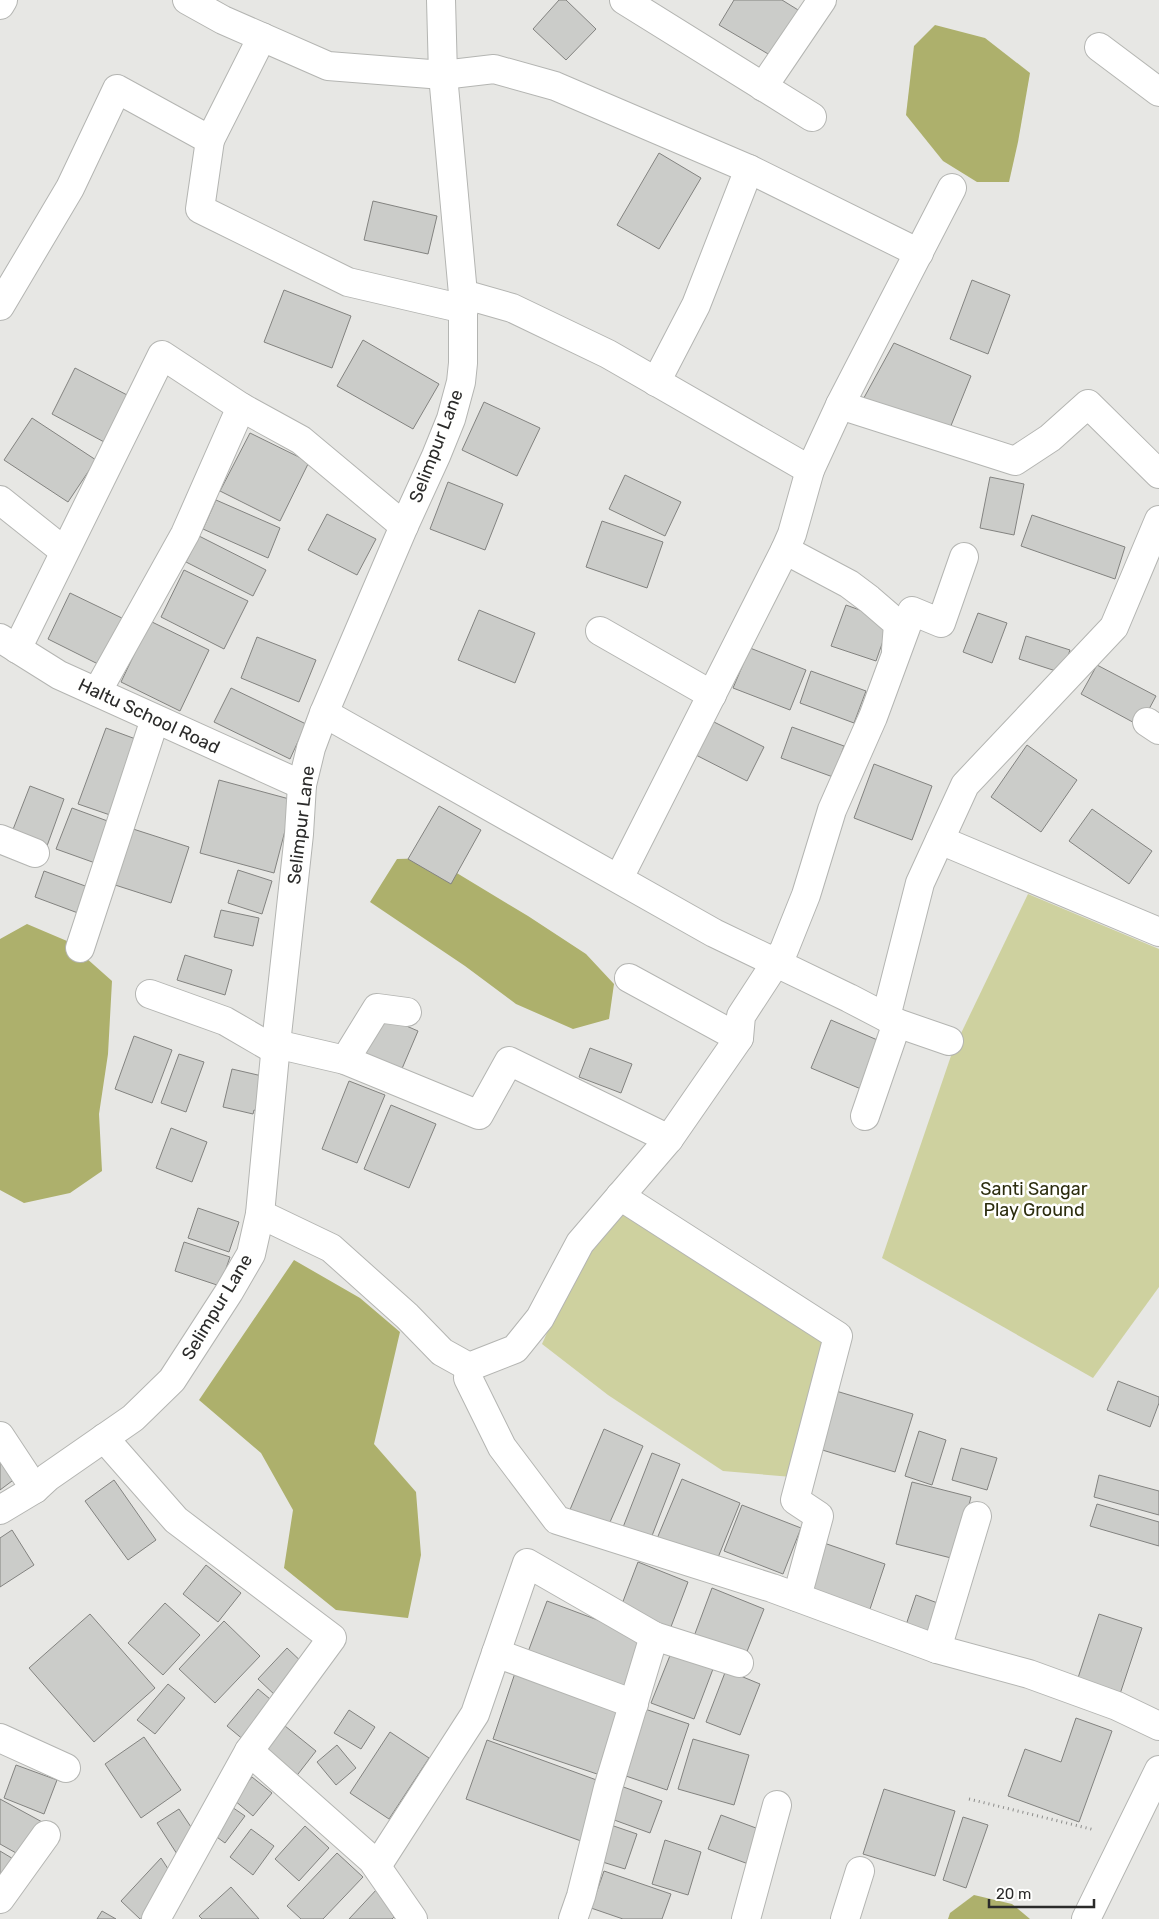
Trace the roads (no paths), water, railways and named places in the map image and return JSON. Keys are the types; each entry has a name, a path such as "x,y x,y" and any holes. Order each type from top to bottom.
{"street":[{"path":"0,5 3,0"},
{"path":"187,0 223,20 328,66 443,75 494,69 555,86 749,169 919,253"},
{"name":"Selimpur Lane","path":"0,1510 35,1489 134,1418 172,1380 229,1292 251,1254 260,1214 299,834 302,785 311,748 324,713 440,446 451,419 461,382 463,363 463,301 443,75 441,0"},
{"path":"624,0 812,117"},
{"path":"763,87 822,0"},
{"path":"262,37 210,140 200,209 348,282 512,308 608,354 810,470"},
{"path":"1100,47 1159,92"},
{"path":"0,306 70,188 117,89 210,140"},
{"path":"656,382 696,305 749,169"},
{"path":"619,878 792,534 810,470 840,405 952,188"},
{"path":"8,643 64,551 162,355 241,407 301,440 404,526"},
{"path":"840,405 1015,461 1050,438 1088,404 1159,474"},
{"path":"97,692 185,534 241,407"},
{"path":"0,500 64,551"},
{"path":"865,1116 891,1020 920,883 966,786 1114,627 1159,520"},
{"path":"784,550 849,584 870,599 898,624 895,657"},
{"path":"469,1367 516,1349 540,1318 580,1243 669,1139 739,1038 741,1016 784,950 806,895 832,810 873,717 912,611 941,622 964,557"},
{"path":"600,631 712,695"},
{"name":"Haltu School Road","path":"8,643 59,675 302,785"},
{"path":"324,713 714,933 775,964 850,998 891,1020 949,1041"},
{"path":"80,948 155,719"},
{"path":"0,839 35,853"},
{"path":"940,840 1159,932"},
{"path":"628,978 739,1038"},
{"path":"150,994 225,1021 276,1047 345,1060 479,1115 508,1061 669,1139"},
{"path":"345,1060 376,1008 407,1012"},
{"path":"620,1196 838,1336 796,1500 819,1516 797,1597"},
{"path":"260,1214 331,1248 407,1316 442,1352 469,1367"},
{"path":"469,1367 468,1378 502,1446 557,1520 797,1597 937,1649 1029,1674 1117,1706 1159,1726"},
{"path":"0,1436 35,1489"},
{"path":"104,1438 176,1520 332,1638 249,1751 156,1919"},
{"path":"937,1649 977,1516"},
{"path":"377,1866 475,1714 527,1563 654,1636 739,1663"},
{"path":"573,1919 581,1896 608,1788 654,1636"},
{"path":"496,1653 634,1704"},
{"path":"0,1738 66,1768"},
{"path":"249,1751 365,1853 377,1866 413,1919"},
{"path":"1086,1919 1159,1770"},
{"path":"746,1919 777,1805"},
{"path":"0,1899 46,1834"},
{"path":"845,1919 860,1871"}],"park label":[{"name":"Santi Sangar Play Ground","path":"1034,1199"}]}
